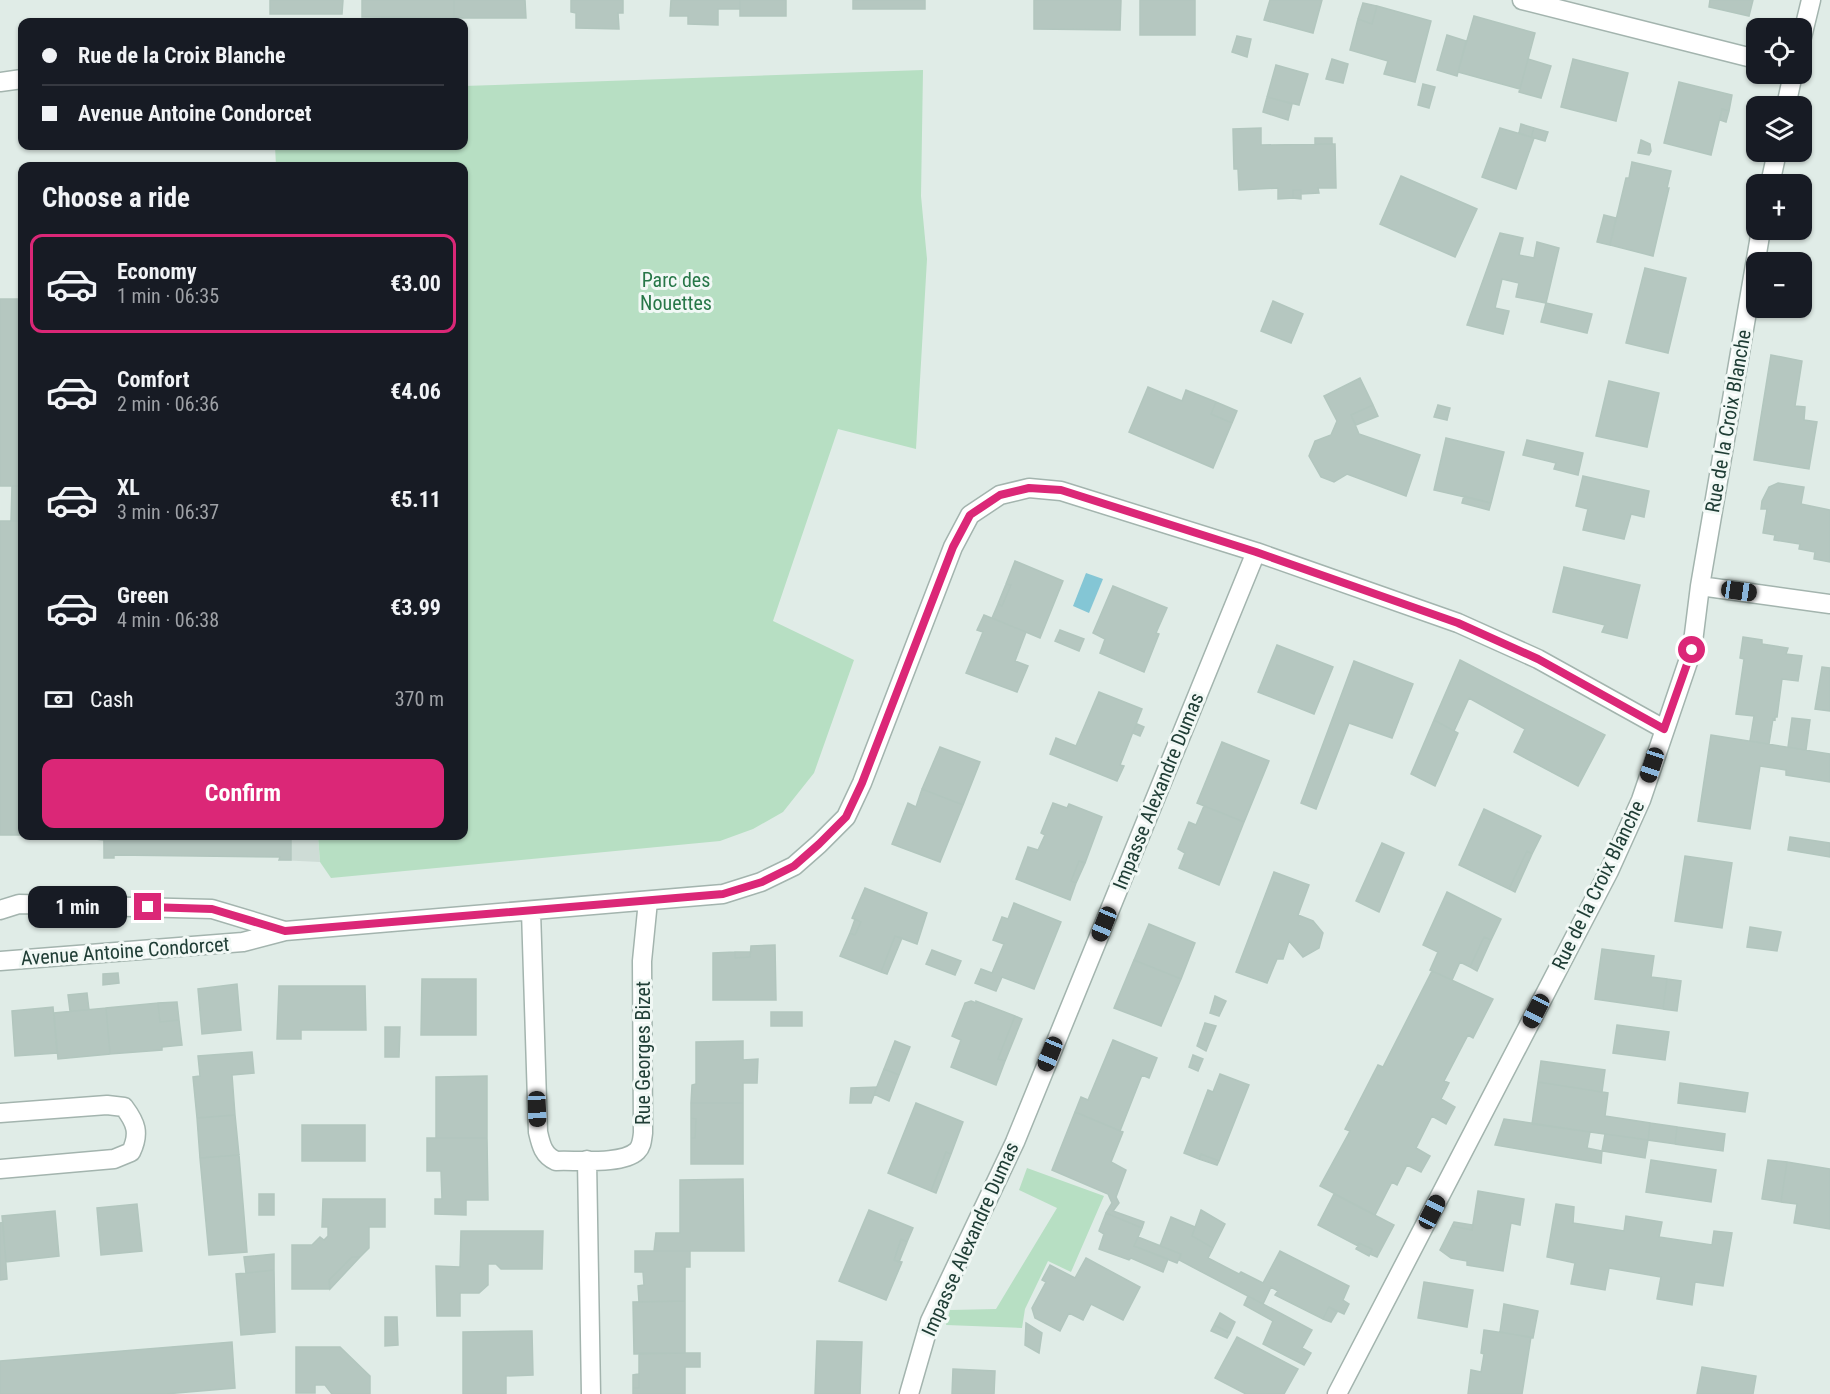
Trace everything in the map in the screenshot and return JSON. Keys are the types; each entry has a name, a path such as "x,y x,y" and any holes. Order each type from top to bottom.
{"street":[{"path":"1522,0 1746,56"},
{"path":"1807,18 1811,0"},
{"path":"0,82 18,80"},
{"name":"Rue de la Croix Blanche","path":"1337,1394 1609,871 1641,800 1692,650 1700,586 1759,240"},
{"name":"Avenue Antoine Condorcet","path":"0,961 243,942 285,931 723,894 762,882 794,866 846,817 862,783 953,547 970,515 1000,495 1029,488 1061,490 1256,552 1458,623 1538,659 1664,729"},
{"name":"Impasse Alexandre Dumas","path":"909,1394 930,1321 1015,1142 1256,552"},
{"path":"1700,586 1830,604"},
{"name":"Rue Georges Bizet","path":"531,911 538,1131 542,1148 548,1157 556,1161 616,1160 636,1152 642,1145 644,1133 642,961 648,901"},
{"name":"Avenue Antoine Condorcet","path":"0,910 19,904 212,909 285,931"},
{"path":"0,1113 106,1105 123,1107 134,1120 136,1140 130,1152 114,1159 0,1169"},
{"path":"587,1160 591,1394"}],"shaded area":[{"path":"103,840 318,840 320,862 279,860 279,857 114,855 114,858 104,858"}],"green space":[{"name":"Parc des Nouettes","path":"923,70 921,196 927,259 916,449 838,429 773,621 854,660 814,773 783,812 753,829 720,841 331,878 320,862 318,840 468,840 468,162 276,162 275,150 468,150 468,86"},
{"path":"1027,1168 1104,1196 1071,1272 1048,1261 1025,1309 1022,1328 946,1325 950,1310 996,1309 1057,1208 1019,1190"}],"water":[{"path":"1086,573 1103,579 1089,613 1073,606"}],"building":[{"path":"270,0 343,0 342,14 270,14"},
{"path":"362,0 454,0 454,18 362,17"},
{"path":"454,0 525,0 526,18 454,18"},
{"path":"571,0 623,0 623,13 618,13 619,29 576,28 576,13 571,12"},
{"path":"671,0 740,0 740,9 718,9 718,25 688,24 688,16 670,16"},
{"path":"740,0 786,0 786,16 740,16"},
{"path":"853,0 925,0 925,9 853,9"},
{"path":"1034,0 1121,0 1120,30 1034,29"},
{"path":"1140,0 1195,0 1195,35 1140,35"},
{"path":"1270,0 1322,0 1313,33 1264,20"},
{"path":"1710,0 1753,0 1749,16 1709,7"},
{"path":"1363,3 1377,6 1372,24 1358,19"},
{"path":"1377,6 1431,21 1415,82 1384,74 1388,61 1350,50 1358,19 1372,24"},
{"path":"1474,16 1535,33 1520,89 1458,72"},
{"path":"1447,35 1466,41 1457,76 1437,70"},
{"path":"1237,36 1251,39 1247,57 1232,52"},
{"path":"1332,59 1348,64 1343,83 1326,79"},
{"path":"1528,59 1551,66 1541,98 1519,92"},
{"path":"1573,59 1628,73 1616,121 1561,107"},
{"path":"1276,65 1308,74 1299,105 1267,97"},
{"path":"1679,82 1732,95 1729,111 1722,109 1711,155 1664,143"},
{"path":"1423,84 1435,87 1429,108 1418,105"},
{"path":"1267,97 1292,104 1288,120 1263,112"},
{"path":"1722,109 1729,111 1726,122 1720,120"},
{"path":"1521,124 1534,128 1531,137 1519,133"},
{"path":"1261,128 1261,145 1335,144 1336,188 1318,188 1319,193 1301,194 1301,190 1293,190 1293,198 1278,199 1278,188 1239,190 1238,169 1234,169 1233,129"},
{"path":"1500,128 1534,138 1516,189 1482,177"},
{"path":"1534,128 1548,132 1545,141 1531,137"},
{"path":"1315,138 1332,138 1332,144 1315,144"},
{"path":"1641,140 1650,144 1649,155 1638,153"},
{"path":"1632,162 1671,171 1653,256 1610,245"},
{"path":"1401,176 1477,209 1455,257 1380,224"},
{"path":"1293,190 1301,190 1301,199 1293,198"},
{"path":"1604,215 1616,218 1610,245 1597,242"},
{"path":"1500,233 1523,238 1519,255 1534,258 1537,242 1559,248 1546,303 1516,297 1519,283 1502,279 1495,308 1509,311 1503,334 1467,325"},
{"path":"1645,268 1686,278 1668,353 1626,343"},
{"path":"0,299 18,299 18,486 0,486"},
{"path":"1273,301 1303,314 1291,343 1261,331"},
{"path":"1546,303 1592,314 1587,333 1541,322"},
{"path":"1771,355 1802,361 1795,406 1805,407 1804,420 1817,422 1809,469 1754,460"},
{"path":"1360,378 1373,405 1351,415 1359,434 1420,455 1406,496 1347,474 1334,482 1321,477 1309,456 1315,441 1331,435 1337,421 1324,396"},
{"path":"1609,381 1659,393 1647,447 1596,436"},
{"path":"1148,387 1182,401 1186,390 1216,402 1211,414 1232,423 1213,468 1129,432"},
{"path":"1216,402 1237,411 1232,423 1211,414"},
{"path":"1373,405 1378,416 1356,425 1351,415"},
{"path":"1438,405 1450,408 1447,420 1434,417"},
{"path":"1446,438 1504,452 1491,503 1434,490"},
{"path":"1527,440 1583,453 1578,475 1554,469 1556,463 1523,455"},
{"path":"1583,476 1649,491 1644,517 1631,514 1624,539 1583,530 1588,509 1576,506"},
{"path":"1778,483 1804,487 1801,504 1830,510 1830,562 1814,559 1815,552 1799,549 1800,544 1774,540 1775,535 1763,533 1767,509 1761,509 1762,501 1769,487"},
{"path":"12,486 18,486 18,521 11,521"},
{"path":"1464,496 1491,503 1489,510 1462,503"},
{"path":"0,521 18,521 18,835 0,835"},
{"path":"1015,561 1063,581 1040,638 992,618 998,604 1002,606 1011,585 1006,584"},
{"path":"1564,567 1640,585 1627,638 1602,632 1605,625 1553,612"},
{"path":"1006,584 1011,585 1002,606 998,604"},
{"path":"1113,586 1167,608 1156,633 1159,634 1144,672 1100,653 1105,639 1093,633"},
{"path":"984,615 1026,632 1015,661 1028,666 1017,692 966,673 983,632 977,630"},
{"path":"1060,630 1084,639 1079,651 1055,641"},
{"path":"1743,637 1762,640 1762,644 1788,648 1786,654 1802,656 1798,681 1782,679 1777,717 1773,719 1769,744 1750,741 1754,716 1736,714 1744,659 1740,658"},
{"path":"1277,645 1333,667 1314,714 1258,692"},
{"path":"1460,660 1605,735 1578,786 1514,752 1525,729 1469,698 1454,731 1434,720"},
{"path":"1354,661 1413,684 1392,738 1349,723 1316,809 1301,803"},
{"path":"1822,667 1830,668 1830,711 1815,709"},
{"path":"1099,692 1142,709 1120,765 1124,766 1117,781 1050,754 1056,738 1076,746"},
{"path":"1792,718 1810,720 1806,750 1788,747"},
{"path":"1434,720 1458,733 1435,786 1411,774"},
{"path":"1137,724 1144,727 1140,736 1133,733"},
{"path":"1711,735 1830,754 1830,782 1786,775 1786,770 1760,766 1750,829 1698,821"},
{"path":"1222,742 1269,761 1244,822 1197,803"},
{"path":"940,747 980,762 963,805 922,789"},
{"path":"922,789 963,805 940,862 892,844 908,803 916,807"},
{"path":"1053,803 1067,808 1069,804 1102,817 1085,863 1079,861 1071,881 1076,883 1070,900 1016,879 1028,847 1038,850 1045,835 1041,833"},
{"path":"1204,806 1244,822 1219,885 1179,868 1185,853 1178,849 1189,822 1196,825"},
{"path":"1484,809 1541,836 1532,854 1527,851 1509,889 1459,865"},
{"path":"1790,837 1830,843 1830,857 1788,850"},
{"path":"104,840 291,840 291,860 279,860 280,857 114,855 114,858 104,858"},
{"path":"1382,843 1404,853 1379,912 1356,901"},
{"path":"1527,851 1532,854 1515,892 1509,889"},
{"path":"1685,856 1732,863 1722,928 1675,921"},
{"path":"1079,861 1085,863 1076,883 1071,881"},
{"path":"1274,872 1309,885 1298,915 1313,921 1323,933 1319,948 1303,957 1289,941 1283,959 1277,959 1267,983 1236,972"},
{"path":"865,888 927,913 917,944 895,936 881,972 840,956 850,933 855,935 861,922 852,918"},
{"path":"1447,892 1501,919 1491,940 1484,937 1470,967 1460,962 1452,980 1430,970 1438,952 1423,945"},
{"path":"1014,903 1061,922 1034,989 1002,977 996,991 975,983 981,969 992,973 1004,944 993,940 1002,917 1008,919"},
{"path":"855,919 861,922 855,935 850,933"},
{"path":"1149,924 1195,943 1181,979 1134,960"},
{"path":"1750,927 1781,932 1777,951 1747,947"},
{"path":"895,936 902,938 887,974 881,972"},
{"path":"1484,937 1491,940 1477,971 1470,967"},
{"path":"775,945 776,1000 713,1000 713,953 735,952 735,958 750,957 751,946"},
{"path":"1602,949 1654,956 1651,977 1667,979 1663,1009 1595,999"},
{"path":"932,950 961,961 955,975 926,964"},
{"path":"735,952 750,952 750,957 735,958"},
{"path":"1134,960 1181,979 1161,1026 1114,1008"},
{"path":"1432,971 1493,999 1473,1038 1468,1035 1444,1081 1449,1083 1441,1099 1455,1107 1446,1124 1432,1116 1416,1148 1430,1156 1421,1172 1407,1165 1397,1185 1392,1182 1375,1215 1320,1186 1350,1131 1345,1129 1378,1065 1383,1067"},
{"path":"118,973 119,983 103,985 103,974"},
{"path":"422,979 476,979 476,1035 421,1035"},
{"path":"1667,979 1681,981 1677,1011 1663,1009"},
{"path":"237,984 241,1030 202,1034 198,989"},
{"path":"279,986 365,986 366,1030 301,1030 301,1039 277,1039"},
{"path":"87,993 89,1010 70,1011 68,995"},
{"path":"1215,996 1226,1001 1219,1016 1210,1013"},
{"path":"971,1001 1015,1016 998,1059 1005,1061 996,1085 951,1067 961,1040 952,1036 965,1003"},
{"path":"177,1002 179,1020 160,1022 158,1003"},
{"path":"158,1003 160,1022 179,1020 182,1045 162,1047 162,1050 110,1054 106,1008"},
{"path":"53,1007 57,1053 15,1056 12,1011"},
{"path":"106,1008 110,1054 58,1059 54,1013"},
{"path":"771,1012 802,1012 802,1026 771,1026"},
{"path":"1015,1016 1022,1019 1005,1061 998,1059"},
{"path":"1205,1023 1216,1026 1206,1051 1197,1046"},
{"path":"1617,1025 1669,1032 1665,1060 1613,1053"},
{"path":"385,1027 400,1027 399,1057 385,1057"},
{"path":"1113,1040 1157,1058 1149,1078 1142,1075 1120,1131 1075,1112 1081,1097 1088,1100"},
{"path":"743,1041 743,1060 758,1059 757,1083 743,1083 743,1103 691,1103 692,1085 696,1084 696,1042"},
{"path":"895,1041 910,1047 899,1075 884,1069"},
{"path":"252,1052 254,1073 232,1075 235,1115 197,1118 193,1077 200,1076 198,1056"},
{"path":"1193,1055 1203,1059 1198,1071 1189,1067"},
{"path":"1541,1061 1605,1070 1602,1092 1538,1082"},
{"path":"884,1069 899,1075 889,1101 874,1094"},
{"path":"1220,1074 1249,1085 1219,1161 1201,1154 1199,1159 1184,1153 1208,1090 1213,1092"},
{"path":"487,1076 487,1138 436,1138 436,1077"},
{"path":"1538,1082 1608,1093 1605,1116 1650,1123 1648,1140 1532,1124"},
{"path":"1680,1083 1748,1093 1745,1112 1678,1103"},
{"path":"877,1087 871,1103 850,1103 851,1088"},
{"path":"691,1103 743,1103 743,1164 691,1164 691,1138 695,1138 696,1119 691,1118"},
{"path":"916,1103 963,1122 951,1154 946,1152 931,1191 888,1173"},
{"path":"1075,1112 1123,1132 1111,1162 1126,1170 1116,1197 1119,1203 1113,1211 1144,1222 1142,1228 1106,1213 1112,1203 1108,1194 1052,1170"},
{"path":"235,1115 239,1155 200,1158 197,1118"},
{"path":"691,1118 696,1119 695,1138 691,1138"},
{"path":"1504,1119 1590,1132 1587,1148 1602,1151 1601,1163 1495,1145"},
{"path":"1650,1123 1677,1127 1675,1144 1648,1140"},
{"path":"302,1125 365,1125 365,1161 302,1161"},
{"path":"1677,1127 1725,1134 1723,1151 1675,1144"},
{"path":"1605,1134 1648,1140 1645,1158 1602,1151"},
{"path":"427,1138 487,1138 488,1200 466,1200 466,1215 435,1214 435,1199 442,1199 441,1171 427,1171"},
{"path":"946,1152 951,1154 936,1193 931,1191"},
{"path":"1201,1154 1219,1161 1217,1165 1199,1159"},
{"path":"239,1155 247,1252 209,1255 200,1158"},
{"path":"1651,1160 1716,1170 1711,1202 1646,1192"},
{"path":"1768,1160 1787,1162 1781,1202 1762,1199"},
{"path":"1787,1162 1830,1169 1830,1229 1794,1223 1797,1204 1781,1202"},
{"path":"743,1179 744,1251 654,1251 656,1233 680,1233 680,1180"},
{"path":"1478,1191 1524,1199 1520,1225 1511,1223 1503,1271 1467,1265 1467,1261 1451,1258 1440,1250 1452,1226 1472,1230"},
{"path":"259,1194 274,1194 274,1215 259,1215"},
{"path":"1334,1194 1394,1225 1377,1257 1370,1254 1372,1249 1359,1243 1358,1246 1318,1225"},
{"path":"323,1199 385,1199 385,1227 369,1227 369,1248 360,1257 352,1257 329,1280 330,1289 292,1289 292,1245 312,1245 320,1237 324,1240 328,1236 328,1227 322,1227"},
{"path":"137,1204 142,1251 101,1255 97,1208"},
{"path":"1556,1204 1574,1207 1573,1223 1624,1231 1626,1216 1662,1222 1659,1237 1712,1245 1714,1231 1732,1233 1723,1286 1695,1282 1692,1305 1657,1299 1661,1277 1609,1268 1605,1290 1571,1284 1575,1263 1547,1257"},
{"path":"869,1210 913,1228 907,1242 901,1239 894,1260 902,1262 886,1300 839,1281"},
{"path":"1201,1210 1225,1224 1213,1248 1192,1236"},
{"path":"55,1211 59,1256 6,1262 2,1216"},
{"path":"1106,1213 1142,1228 1134,1246 1168,1259 1163,1272 1131,1258 1129,1260 1099,1249 1104,1234 1099,1231"},
{"path":"1171,1217 1195,1227 1192,1236 1213,1248 1208,1258 1239,1274 1241,1272 1263,1283 1280,1251 1349,1286 1343,1300 1349,1304 1344,1314 1329,1307 1323,1319 1275,1295 1278,1291 1271,1287 1263,1304 1179,1260 1181,1254 1160,1246"},
{"path":"3,1222 7,1279 0,1280 0,1223"},
{"path":"1454,1222 1473,1225 1472,1230 1452,1226"},
{"path":"461,1231 543,1231 542,1269 501,1269 496,1264 488,1264 488,1285 479,1293 460,1293 460,1316 437,1316 436,1266 460,1267"},
{"path":"1138,1237 1181,1254 1177,1263 1134,1246"},
{"path":"901,1239 907,1242 899,1262 894,1260"},
{"path":"1359,1243 1372,1249 1369,1256 1356,1249"},
{"path":"635,1251 690,1251 690,1267 685,1267 685,1301 639,1302 638,1286 644,1285 643,1272 635,1272"},
{"path":"274,1254 274,1270 246,1273 244,1257"},
{"path":"352,1257 360,1257 330,1289 329,1280"},
{"path":"1086,1258 1140,1287 1123,1320 1091,1304 1083,1320 1069,1313 1060,1331 1035,1318 1032,1308 1046,1282 1042,1280 1050,1265 1075,1278"},
{"path":"274,1270 275,1332 241,1335 236,1274"},
{"path":"1424,1282 1473,1290 1467,1327 1418,1318"},
{"path":"1248,1296 1312,1330 1302,1348 1311,1353 1304,1365 1263,1344 1273,1321 1244,1305"},
{"path":"685,1301 685,1353 634,1354 633,1302"},
{"path":"1504,1304 1538,1311 1533,1338 1500,1332"},
{"path":"1329,1307 1337,1312 1331,1322 1323,1319"},
{"path":"1220,1313 1235,1322 1230,1333 1214,1325"},
{"path":"385,1317 397,1317 398,1345 385,1346"},
{"path":"1026,1323 1042,1333 1039,1353 1025,1345"},
{"path":"1214,1325 1230,1333 1227,1338 1211,1331"},
{"path":"1484,1330 1531,1337 1522,1394 1468,1394 1471,1370 1481,1372"},
{"path":"532,1331 533,1375 506,1376 506,1394 463,1394 463,1332"},
{"path":"1237,1337 1298,1369 1284,1394 1246,1394 1215,1378"},
{"path":"817,1341 862,1342 860,1394 815,1394"},
{"path":"232,1342 235,1388 165,1394 0,1394 0,1361"},
{"path":"296,1347 340,1347 370,1376 370,1394 332,1394 325,1385 315,1385 315,1393 296,1393"},
{"path":"639,1353 700,1353 700,1367 685,1367 685,1394 633,1394 633,1388 639,1388"},
{"path":"1702,1367 1756,1376 1753,1394 1697,1394"},
{"path":"953,1369 995,1371 994,1394 952,1394"},
{"path":"639,1374 639,1388 633,1388 633,1375"}],"route":[{"path":"148,907 212,909 285,931 723,894 762,882 794,866 846,817 862,783 953,547 970,515 1000,495 1029,488 1061,490 1256,552 1458,623 1538,659 1664,729 1692,650"}]}
